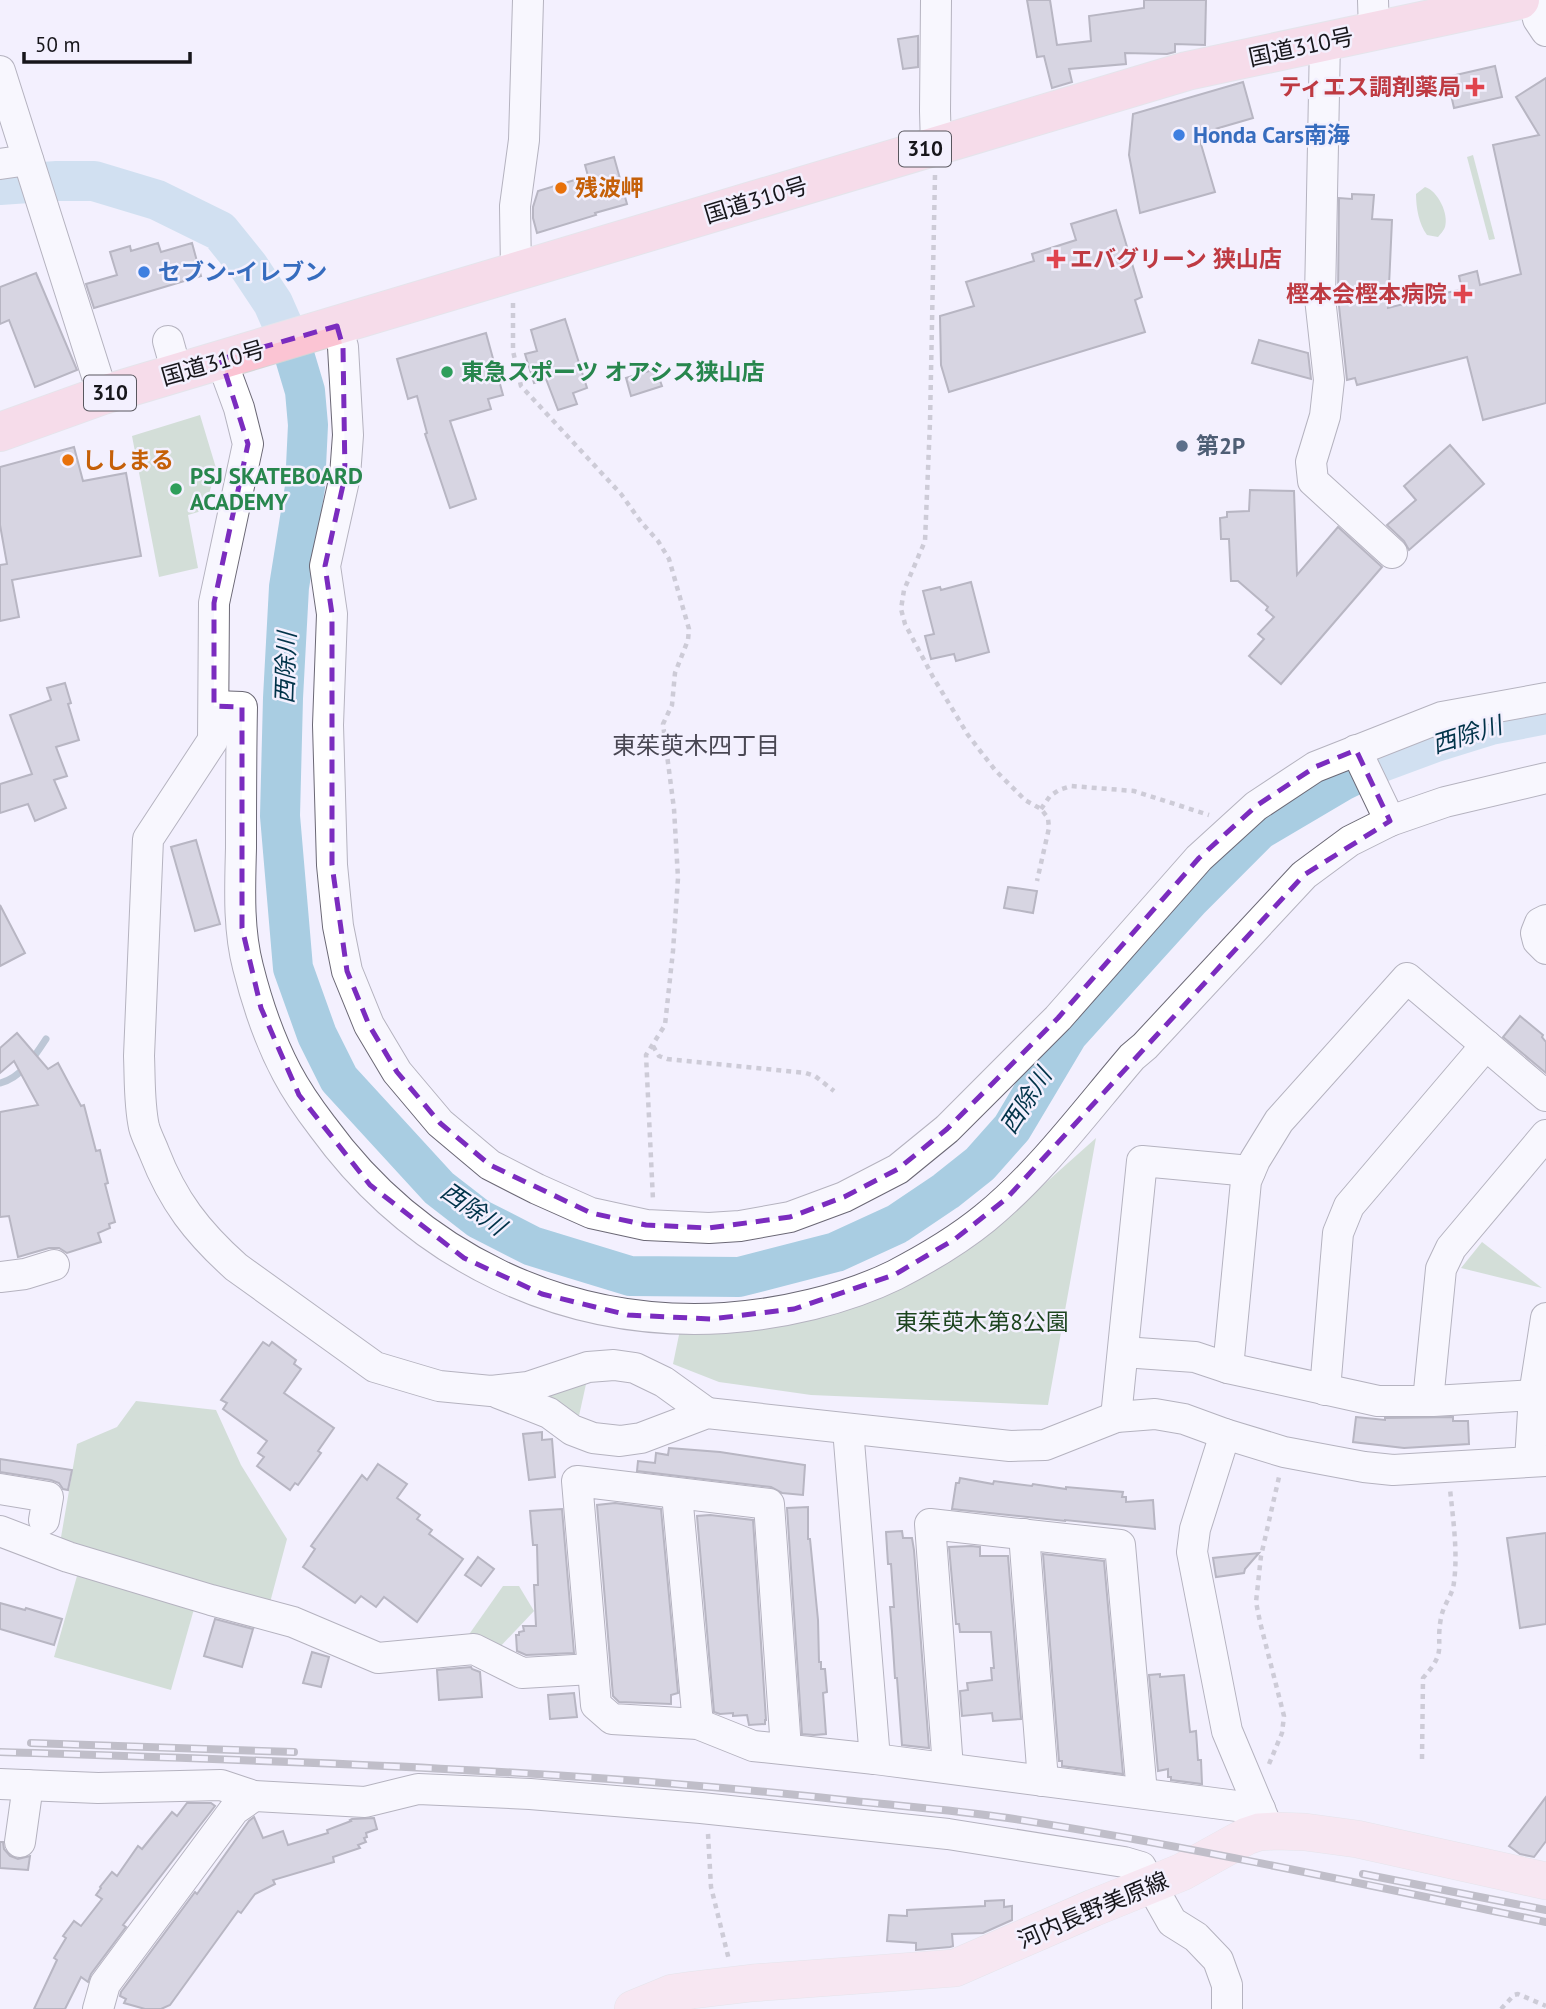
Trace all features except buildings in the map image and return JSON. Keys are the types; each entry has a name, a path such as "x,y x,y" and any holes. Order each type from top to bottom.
{"highway":[{"name":"国道310号","path":"0,432 103,395 172,357 234,356 1187,71 1325,41 1373,16 1520,0"}],"main road":[{"name":"河内長野美原線","path":"633,2009 672,1993 729,1994 955,1968 1194,1866 1247,1836 1265,1820 1305,1832 1357,1839 1546,1881"}],"street":[{"path":"516,271 516,206 524,141 528,0"},
{"path":"936,0 936,146"},
{"path":"1534,0 1538,19 1546,31"},
{"path":"1325,41 1320,298 1329,380 1325,416 1311,462 1312,481 1392,553"},
{"path":"0,71 20,164 46,215 103,395"},
{"path":"331,328 343,347 348,435 345,476 325,566 332,614 328,725 332,865 338,926 347,971 369,1025 397,1072 440,1123 490,1165 592,1213 646,1225 709,1228 740,1226 790,1217 844,1197 898,1169 947,1129 1058,1018 1199,858 1255,806 1315,767 1358,753 1442,718 1546,698"},
{"path":"234,356 239,408 248,443 214,603 213,740 148,839 139,1056 140,1091 144,1129 158,1162 172,1193 198,1231 215,1248 236,1267 375,1367 439,1385 491,1391 528,1388 588,1367 635,1368 664,1382 707,1413"},
{"path":"214,706 242,706 240,882 247,965 286,1071 299,1095 338,1148 370,1185 401,1213 464,1258 504,1278 553,1297 587,1307 665,1319 754,1316 818,1302 894,1275 955,1239 983,1220 1043,1162 1132,1057 1304,875 1388,816 1546,778"},
{"path":"1358,753 1388,816"},
{"path":"1546,920 1540,923 1535,933 1546,949"},
{"path":"1228,1368 1246,1181 1255,1160 1279,1121 1407,978 1546,1096"},
{"path":"1325,1390 1338,1233 1349,1206 1486,1045"},
{"path":"1428,1401 1441,1269 1451,1248 1546,1135"},
{"path":"1116,1417 1142,1161 1251,1171"},
{"path":"0,1277 25,1274 54,1265"},
{"path":"491,1391 549,1413 572,1430 593,1438 620,1441 641,1438 707,1413 1010,1446 1045,1445 1116,1417 1155,1414 1184,1419 1284,1452 1364,1467 1393,1470 1538,1461 1534,1395 1546,1318"},
{"path":"1123,1352 1195,1357 1228,1368 1378,1401 1534,1395"},
{"path":"848,1429 874,1759"},
{"path":"1225,1434 1195,1529 1192,1552 1227,1731 1265,1820"},
{"path":"786,1749 769,1504 577,1481 596,1705 612,1719 698,1724 753,1746 1142,1793 1265,1820"},
{"path":"0,1489 48,1497 44,1520"},
{"path":"677,1494 698,1724"},
{"path":"948,1768 930,1524 1120,1545 1142,1793"},
{"path":"0,1531 68,1557 293,1622 378,1658 474,1649 522,1673 592,1669"},
{"path":"1024,1534 1043,1781"},
{"path":"20,1842 14,1785 98,1788 221,1785 254,1796 365,1802 418,1789 530,1794 948,1834 1124,1861 1141,1867 1172,1922 1196,1937 1218,1960 1227,1985 1227,2009"},
{"path":"100,2009 105,1984 234,1810 254,1796"}],"path":[{"path":"936,146 925,541 904,590 901,609 905,624 933,677 968,734 995,770 1048,818 1049,828 1037,881"},
{"path":"516,271 513,351 522,386 621,494 658,541 669,559 689,629 688,640 675,673 672,705 663,724 674,809 678,878 665,1026 646,1055 653,1203 646,1225"},
{"path":"1041,809 1050,796 1071,786 1134,791 1235,823"},
{"path":"653,1045 659,1056 667,1059 806,1073 815,1076 834,1091"},
{"path":"1263,1772 1272,1759 1282,1733 1284,1716 1256,1602 1257,1580 1284,1452"},
{"path":"1422,1759 1423,1678 1439,1656 1441,1617 1455,1580 1454,1532 1447,1467"},
{"path":"708,1809 712,1887 731,1967 729,1994"},
{"path":"1501,2009 1518,1994 1546,2006"}],"highlighted area":[{"path":"337,326 343,347 345,476 325,566 332,614 332,865 347,971 369,1025 397,1072 440,1123 490,1165 591,1213 646,1225 709,1228 790,1217 844,1197 898,1169 947,1129 1058,1018 1199,858 1256,806 1315,767 1356,750 1390,821 1304,875 1006,1199 955,1239 894,1275 794,1309 711,1319 628,1315 542,1294 464,1258 370,1185 299,1095 261,1008 242,928 242,707 214,706 214,603 248,444 221,359"}],"green space":[{"path":"1473,155 1495,239 1489,240 1467,157"},
{"path":"1425,187 1434,193 1444,210 1445,227 1438,237 1427,235 1418,216 1416,194"},
{"name":"PSJ SKATEBOARD ACADEMY","path":"200,415 216,468 205,510 188,515 198,568 159,577 132,436"},
{"name":"東茱萸木第8公園","path":"1096,1138 1048,1405 811,1395 719,1382 673,1364 680,1330 791,1322 1032,1195"},
{"path":"1482,1242 1542,1288 1461,1268"},
{"path":"588,1375 577,1425 546,1406 547,1389"},
{"path":"136,1401 216,1410 241,1465 287,1539 268,1610 59,1549 77,1444 117,1427"},
{"path":"79,1569 196,1602 171,1690 54,1657"},
{"path":"503,1586 519,1586 534,1611 497,1650 463,1643"}],"waterway":[{"name":"西除川","path":"0,185 94,181 157,200 220,231 273,303 291,344 305,391 308,425 305,487 289,587 283,698 280,816 293,968 317,1035 339,1079 439,1188 479,1219 532,1246 630,1276 739,1277 836,1252 897,1224 980,1164 1012,1128 1068,1034 1190,899 1259,830 1342,781 1379,763 1491,725 1546,714"},
{"path":"0,1083 21,1071 46,1039"}],"railway":[{"path":"31,1743 294,1752"},
{"path":"0,1752 317,1763 528,1774 739,1789 947,1810 1143,1841 1546,1922"},
{"path":"1363,1874 1546,1910"}],"place":[{"name":"ティエス調剤薬局","path":"1475,87"},
{"name":"Honda Cars南海","path":"1179,135"},
{"name":"残波岬","path":"561,188"},
{"name":"エバグリーン 狭山店","path":"1056,259"},
{"name":"セブン-イレブン","path":"144,272"},
{"name":"樫本会樫本病院","path":"1463,294"},
{"name":"東急スポーツ オアシス狭山店","path":"447,372"},
{"name":"第2P","path":"1182,446"},
{"name":"ししまる","path":"68,460"},
{"name":"PSJ SKATEBOARD ACADEMY","path":"176,489"}],"district":[{"name":"東茱萸木四丁目","path":"696,746"}]}
